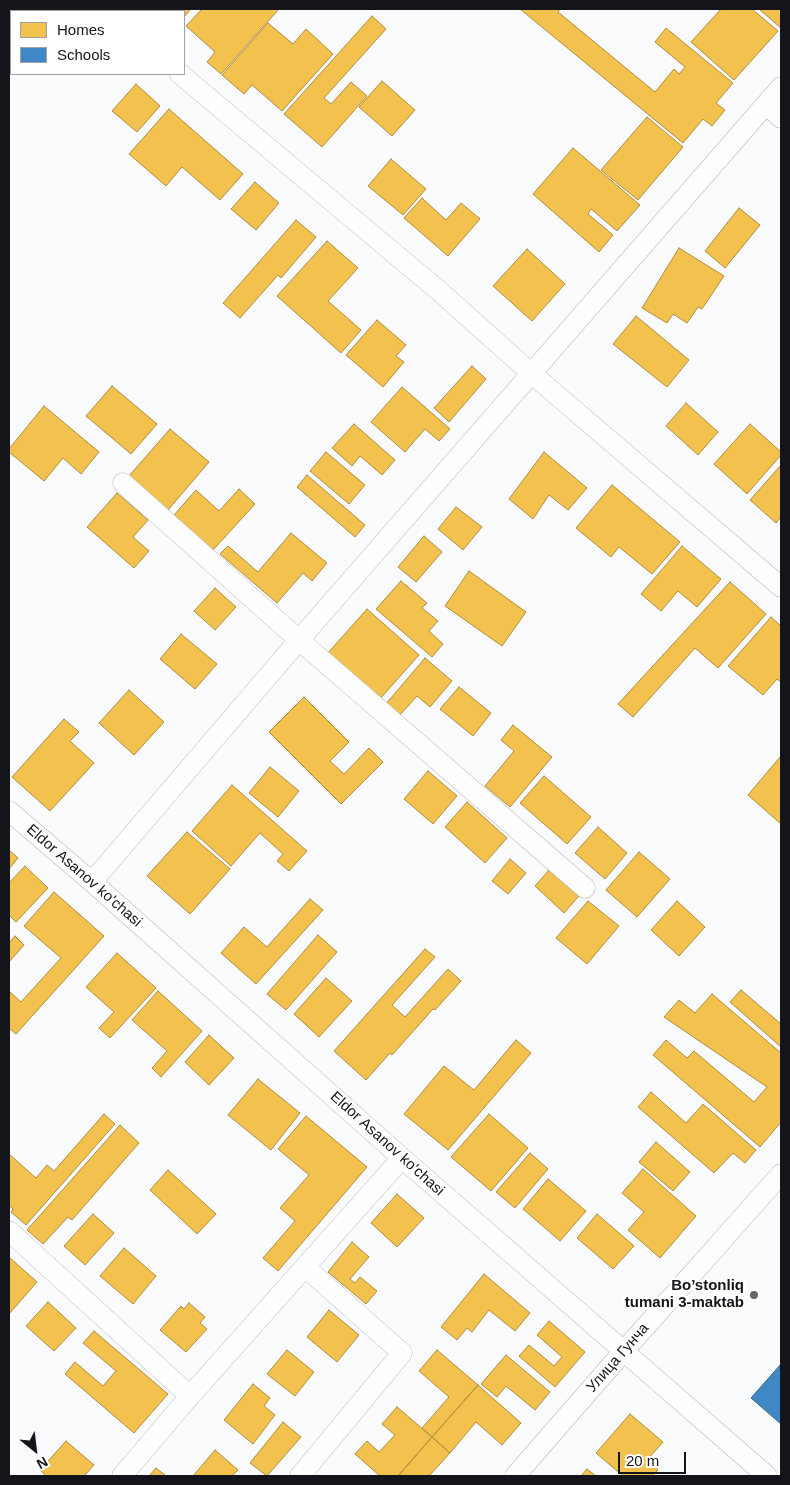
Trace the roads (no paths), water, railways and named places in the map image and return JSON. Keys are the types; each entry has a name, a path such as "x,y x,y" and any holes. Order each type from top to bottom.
{"street":[{"path":"181,75 438,290 532,374 781,588"},
{"path":"92,882 299,640 781,87"},
{"path":"766,104 781,118"},
{"path":"123,483 299,640 585,888"},
{"name":"Eldor Asanov ko'chasi","path":"9,811 92,882 623,1352 767,1476"},
{"path":"122,1476 190,1396 402,1158"},
{"name":"Улица Гунча","path":"515,1476 781,1174"},
{"path":"9,1231 190,1396"},
{"path":"300,1476 402,1353 305,1267"}],"place":[{"name":"Bo’stonliq tumani 3-maktab","path":"754,1295"}]}
